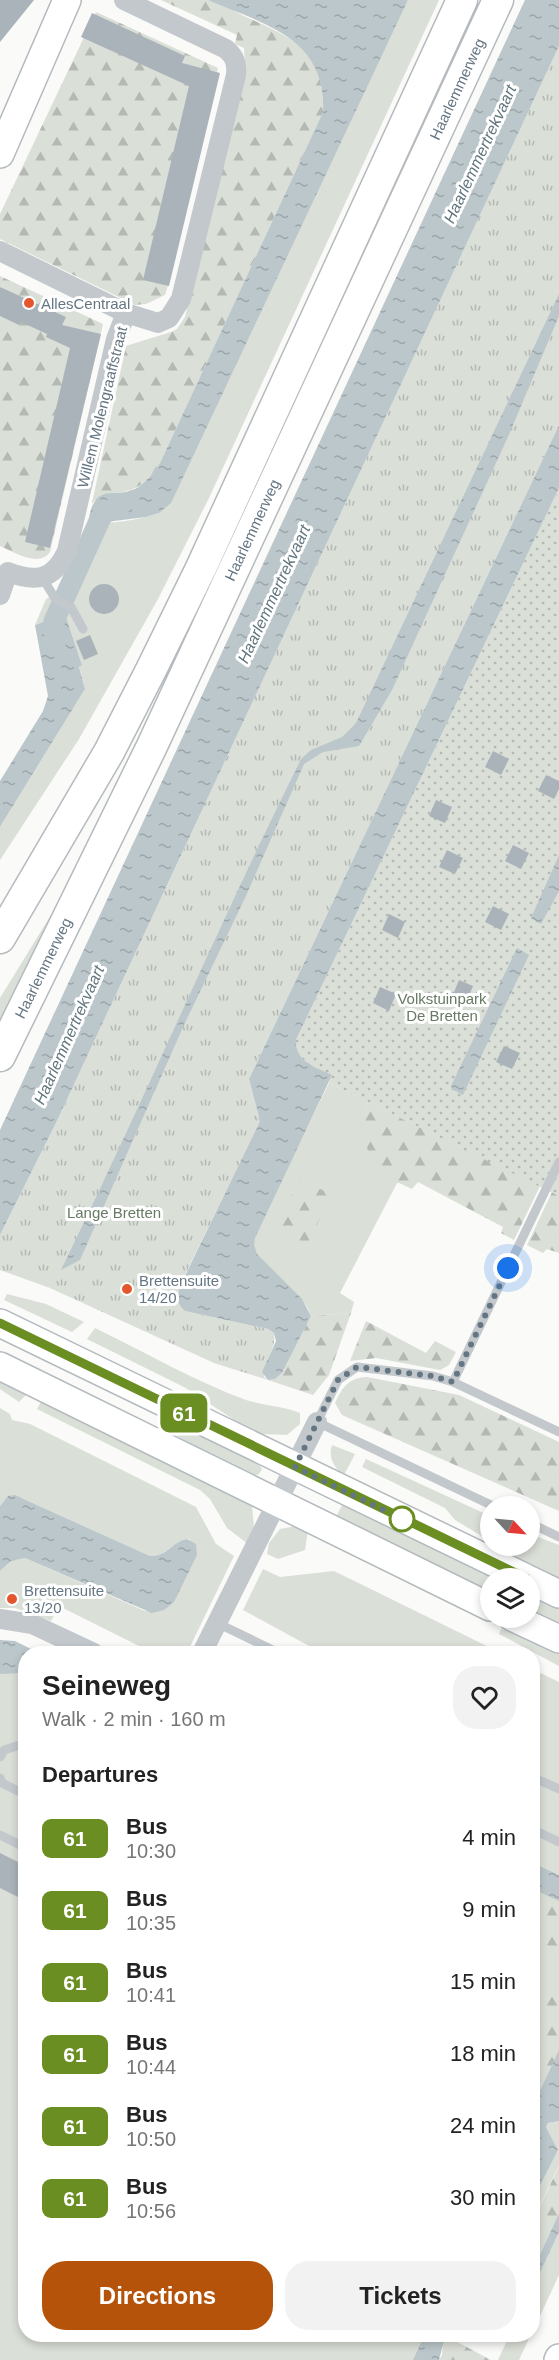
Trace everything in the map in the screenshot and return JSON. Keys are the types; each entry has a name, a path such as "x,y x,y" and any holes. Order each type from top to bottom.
{"main road":[{"path":"0,154 67,0"},
{"name":"Haarlemmerweg","path":"0,938 109,752 151,670 201,568 462,0"},
{"name":"Haarlemmerweg","path":"0,1056 152,746 498,0"},
{"path":"0,1323 505,1568"},
{"path":"0,1366 480,1602"},
{"path":"540,1585 559,1594"},
{"path":"536,1628 559,1639"}],"street":[{"name":"Willem Molengraaffstraat","path":"42,577 52,573 62,562 67,551 116,339 126,314 158,323 169,318 181,299 236,75 237,65 233,56 226,49 123,0"},
{"path":"0,251 126,314"},
{"path":"0,595 4,570 28,578 42,577"},
{"path":"206,1646 317,1422"},
{"path":"0,1619 32,1624 79,1646"}],"lane":[{"path":"42,577 56,600 71,607 83,629"},
{"path":"453,1382 559,1162"},
{"path":"480,1500 317,1422 338,1380 357,1367 433,1376 453,1382 559,1432"},
{"path":"540,1528 559,1537"},
{"path":"217,1623 265,1646"},
{"path":"0,1757 4,1750 18,1746"},
{"path":"0,1778 2,1783 18,1791"},
{"path":"540,1781 559,1789"},
{"path":"540,1833 559,1842"},
{"path":"0,1835 18,1844"}],"green space":[{"path":"161,0 212,1 263,24 292,41 303,50 319,76 323,112 160,463 137,487 103,496 92,503 126,346 171,332 177,329 185,317 245,64 244,48 235,44 237,35"},
{"path":"408,0 439,0 209,498 158,599 79,739 0,860 0,827 85,689 79,666 82,665 65,614 35,625 46,599 57,592 89,517 102,522 112,522 133,520 159,513"},
{"path":"96,12 218,68 167,289 165,295 146,304 135,305 0,239 0,214"},
{"name":"Lange Bretten","path":"559,46 559,425 249,1079 260,1121 180,1285 185,1311 268,1329 274,1333 274,1344 264,1377 268,1380 214,1363 50,1288 0,1270 0,1235 55,1125"},
{"path":"0,276 103,324 50,552 40,559 19,555 0,546"},
{"name":"Volkstuinpark De Bretten","path":"559,488 559,1196 329,1083 331,1075 302,1059 296,1040"},
{"path":"54,910 0,1025 0,998"},
{"path":"329,1083 368,1102 366,1109 388,1183 397,1183 340,1293 354,1302 351,1313 311,1316 299,1297 263,1264 257,1255 254,1242 258,1228"},
{"path":"368,1102 540,1186 514,1240 501,1233 503,1227 418,1182 412,1189 399,1183 388,1183 375,1165 366,1145 364,1124"},
{"path":"299,1180 332,1194 305,1249 275,1234"},
{"path":"552,1192 559,1196 559,1253 547,1249 543,1253 527,1245"},
{"path":"7,1294 46,1304 84,1322 72,1332 4,1300"},
{"path":"351,1313 329,1375 313,1395 268,1380 275,1379 282,1373 311,1316"},
{"path":"366,1321 426,1353 435,1341 456,1352 449,1365 440,1370 376,1358 350,1361"},
{"path":"95,1328 189,1375 246,1400 300,1413 300,1424 287,1435 263,1434 242,1425 184,1387 87,1339"},
{"path":"0,1377 30,1391 19,1402 0,1389"},
{"path":"367,1377 459,1395 559,1442 559,1511 540,1503 540,1496 525,1496 342,1415 335,1403 347,1384"},
{"path":"43,1398 234,1489 252,1506 254,1528 248,1544 227,1528 210,1499 200,1490 37,1409"},
{"path":"0,1408 10,1414 12,1420 30,1424 196,1507 216,1544 234,1556 190,1646 139,1646 59,1606 51,1621 15,1608 0,1608 0,1571 11,1561 25,1558 145,1611 190,1539 179,1542 162,1553 150,1556 22,1498 8,1496 0,1506"},
{"path":"156,1423 196,1435 244,1454 262,1469 259,1474 251,1477 234,1470"},
{"path":"332,1445 355,1454 343,1477 331,1458"},
{"path":"366,1459 480,1511 480,1535 455,1520 445,1508 362,1467"},
{"path":"343,1503 480,1568 480,1587 336,1517"},
{"path":"296,1526 308,1530 305,1550 278,1559 267,1554 269,1543 280,1529"},
{"path":"540,1538 559,1545 559,1579 515,1556 540,1556"},
{"path":"263,1569 280,1577 334,1571 487,1646 309,1646 243,1610"},
{"path":"540,1597 559,1607 559,1625 540,1616"},
{"path":"501,1629 559,1650 559,1666 540,1656 540,1646 522,1646 499,1634"},
{"path":"0,1665 18,1672 18,2342 429,2342 421,2360 0,2360"},
{"path":"540,1673 559,1682 559,1875 540,1866"},
{"path":"540,1882 559,1892 559,2066 540,2107"},
{"path":"540,1893 559,1901 559,1951 540,1942"},
{"path":"559,1978 559,2050 540,2091 540,2020"},
{"path":"559,2121 559,2165 540,2205 540,2186 558,2150 546,2127 548,2123"},
{"path":"559,2166 559,2213 540,2255 540,2206"},
{"path":"559,2232 559,2275 540,2316 540,2273"},
{"path":"443,2342 457,2342 491,2360 439,2360"},
{"path":"506,2342 527,2342 519,2360 498,2360"}],"water":[{"path":"208,0 408,0 171,503 159,513 146,517 98,523 91,521 89,517 97,499 102,495 137,488 150,477 160,463 323,112 322,87 315,67 303,50 270,26"},
{"name":"Haarlemmertrekvaart","path":"525,0 559,0 559,46 55,1125 0,1235 0,1130"},
{"path":"559,294 559,316 507,439 392,690 359,746 323,752 304,764 245,898 183,1027 80,1260 61,1270 301,759 311,750 342,737 356,723"},
{"path":"559,425 559,488 296,1040 302,1059 332,1075 255,1238 254,1245 257,1254 302,1299 311,1316 282,1373 275,1379 268,1380 262,1372 276,1341 274,1333 268,1329 185,1311 179,1302 180,1286 260,1121 249,1079"},
{"path":"65,614 82,665 79,667 85,689 0,827 0,781 43,711 48,696 35,625"},
{"path":"559,855 559,891 541,924 531,918"},
{"path":"517,948 529,955 463,1095 451,1086"},
{"path":"15,1495 150,1556 162,1554 187,1539 196,1544 197,1555 174,1602 164,1610 152,1613 25,1558 11,1561 0,1571 0,1506 8,1496"},
{"path":"0,1640 15,1641 25,1646 18,1646 18,1673 0,1674"},
{"path":"540,1866 559,1875 559,1901 540,1892"},
{"path":"559,2050 559,2121 548,2123 546,2127 558,2150 540,2186 540,2091"},
{"path":"559,2213 559,2232 540,2273 540,2255"},
{"path":"421,2342 444,2342 439,2360 413,2360"}],"building":[{"path":"0,0 34,0 0,42"},
{"path":"92,13 185,56 182,63 220,73 169,286 143,280 189,86 81,37"},
{"path":"0,287 66,317 62,325 101,334 50,548 25,542 70,348 21,322 19,325 0,316"},
{"path":"104,584 115,588 119,599 115,610 104,614 93,610 89,599 93,588"},
{"path":"90,635 98,654 84,660 76,641"},
{"path":"493,751 509,759 501,775 485,767"},
{"path":"546,775 559,781 559,789 554,799 538,791"},
{"path":"436,800 452,807 445,823 429,816"},
{"path":"513,845 529,853 521,869 505,861"},
{"path":"447,850 463,858 455,874 439,867"},
{"path":"493,906 509,914 501,930 485,922"},
{"path":"389,914 405,922 398,938 382,930"},
{"path":"459,980 473,986 466,1003 452,997"},
{"path":"380,987 396,994 389,1011 373,1003"},
{"path":"504,1046 520,1053 512,1069 496,1062"},
{"path":"0,1853 18,1862 18,1897 0,1888"}],"waterway":[{"path":"55,645 54,621 103,513 120,506"}],"bus line":[{"name":"61","path":"0,1323 505,1568"}],"place":[{"name":"AllesCentraal","path":"29,303"},
{"name":"Brettensuite 14/20","path":"127,1289"},
{"name":"Brettensuite 13/20","path":"12,1599"}],"route":[{"path":"402,1519 295,1467 338,1380 357,1367 433,1376 453,1382 508,1268"}]}
